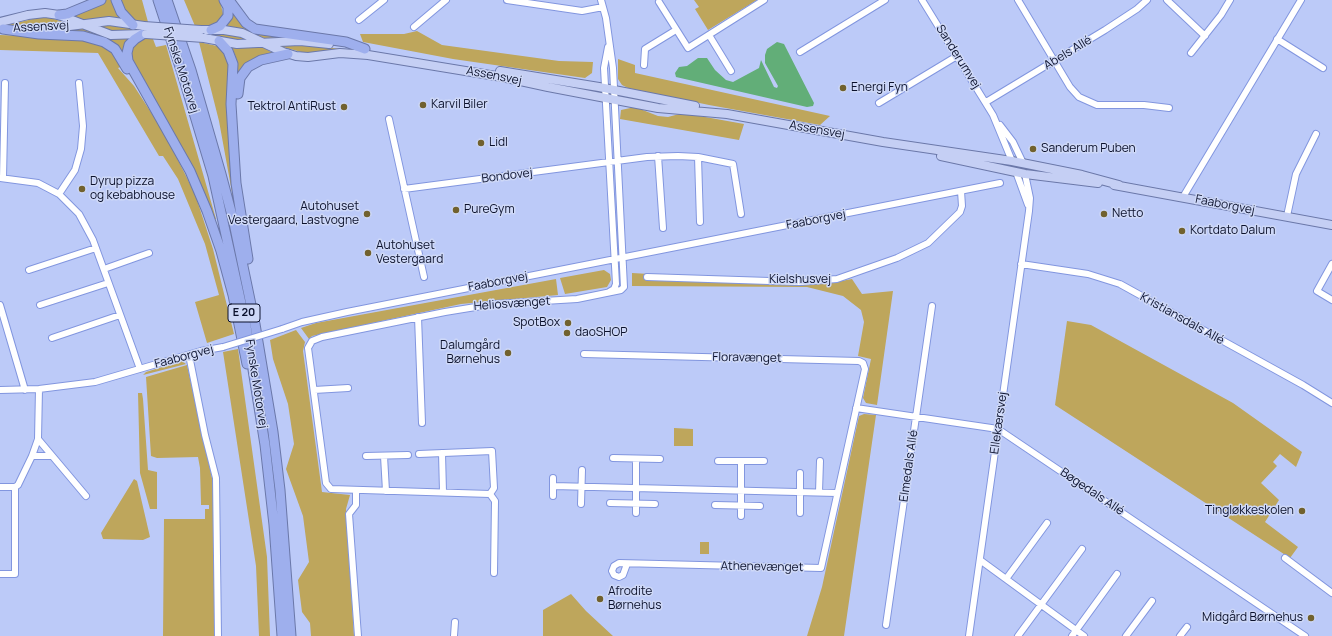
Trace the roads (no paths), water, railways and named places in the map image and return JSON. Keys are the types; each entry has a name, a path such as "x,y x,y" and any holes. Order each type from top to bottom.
{"highway":[{"path":"59,15 67,14 101,0"},
{"path":"116,0 121,12 133,25"},
{"name":"Fynske Motorvej","path":"158,0 198,125 225,226 246,326 265,445 274,525 282,636"},
{"name":"Fynske Motorvej","path":"168,0 191,70 221,174 234,224 255,324 273,432 280,490 291,636"},
{"path":"211,30 220,26 228,16 228,7 224,0"},
{"path":"229,0 246,23 255,29 341,41 365,49"},
{"path":"1,27 39,34 83,36 108,44 118,54 175,144"},
{"path":"144,32 129,45 127,53 128,61 190,171 221,251 233,295 254,402 265,445"},
{"path":"219,41 228,51 234,64 231,104 236,183 252,282 255,324"},
{"path":"234,142 239,84 243,73 248,67 256,62 288,54"}],"main road":[{"name":"Assensvej","path":"1,27 37,14 59,15 111,35 201,30 236,31 288,54 308,57 352,53 606,93"},
{"name":"Assensvej","path":"1,27 46,29 109,21 133,25 144,32 204,38 238,44 300,41 365,49 606,93"},
{"path":"606,93 609,95 615,95"},
{"name":"Assensvej","path":"615,95 654,102 687,104 727,114 883,142 1023,163"},
{"name":"Assensvej","path":"615,95 658,108 727,114"},
{"name":"Assensvej","path":"883,142 896,147 1025,174"},
{"path":"1012,161 1016,172"},
{"name":"Faaborgvej","path":"1023,163 1082,175 1119,185"},
{"path":"1023,163 1025,174"},
{"name":"Faaborgvej","path":"1025,174 1119,185 1287,216 1332,226"}],"street":[{"path":"359,20 384,0"},
{"path":"414,27 446,0"},
{"path":"507,0 582,11 603,7"},
{"path":"601,0 610,39 615,95 617,162 623,258"},
{"path":"659,2 688,48 764,0"},
{"path":"800,52 885,0"},
{"name":"Sanderumvej","path":"922,0 986,102 1012,161"},
{"path":"1018,0 1074,93 1090,104 1103,106 1144,105 1169,108"},
{"name":"Abels Allé","path":"986,102 1055,61 1137,9 1147,0"},
{"path":"1167,0 1205,36"},
{"path":"1191,53 1205,36 1230,0"},
{"path":"1182,197 1301,0"},
{"path":"644,64 645,49 676,30"},
{"path":"709,34 731,71"},
{"path":"606,294 614,289 616,284 604,68 610,39"},
{"path":"1277,39 1323,68"},
{"path":"879,102 957,56"},
{"path":"5,83 2,178 38,183 59,194 79,214 87,226 96,248 140,369"},
{"path":"59,194 75,170 81,149 83,126 78,83"},
{"name":"Sanderumvej","path":"993,115 1013,142 1023,163"},
{"path":"389,119 424,277"},
{"path":"1287,216 1296,174 1316,134"},
{"path":"658,156 663,228"},
{"name":"Bondovej","path":"404,189 658,156 698,157 733,164 741,214"},
{"path":"698,157 700,222"},
{"name":"Ellekærsvej","path":"1016,172 1029,211"},
{"name":"Ellekærsvej","path":"970,636 1029,211 1030,198 1025,174"},
{"name":"Faaborgvej","path":"0,390 39,390 95,382 189,355 223,347 302,322 347,312 1000,183"},
{"name":"Kielshusvej","path":"647,277 800,282 837,280 897,258 928,243 960,212 962,206 961,191"},
{"path":"29,270 96,248"},
{"path":"104,269 149,252"},
{"name":"Heliosvænget","path":"490,494 331,489 326,483 308,348 312,341 322,337 418,317 494,304 564,300 606,294 621,290 624,288 623,258"},
{"name":"Kristiansdals Allé","path":"1022,264 1088,274 1120,284 1303,385 1332,403"},
{"path":"1332,264 1317,291 1332,300"},
{"path":"40,305 108,283"},
{"path":"0,305 25,390"},
{"name":"Elmedals Allé","path":"886,625 932,306"},
{"path":"52,338 120,315"},
{"path":"418,317 422,423"},
{"name":"Floravænget","path":"584,354 859,361 863,364 865,369 856,408"},
{"path":"189,355 205,435 216,478 218,636"},
{"path":"314,390 348,388"},
{"path":"0,574 15,574 15,487 21,480 38,439 39,390"},
{"path":"553,486 837,493 856,408"},
{"name":"Bøgedals Allé","path":"856,408 998,429 1305,636"},
{"path":"38,439 86,496"},
{"path":"419,454 492,451 494,488 490,494 495,501 494,573"},
{"path":"442,453 443,492"},
{"path":"366,456 408,455"},
{"path":"32,456 52,456"},
{"path":"384,456 386,491"},
{"path":"613,458 660,459"},
{"path":"636,459 636,513"},
{"path":"718,460 764,461"},
{"path":"740,516 741,461"},
{"path":"819,492 820,461"},
{"path":"581,504 582,470"},
{"path":"800,473 800,513"},
{"path":"553,478 553,496"},
{"path":"0,487 15,487"},
{"path":"356,490 356,505 349,514 358,636"},
{"name":"Athenevænget","path":"627,564 821,568 837,493"},
{"path":"610,503 655,504"},
{"path":"715,505 760,506"},
{"path":"1006,579 1047,524"},
{"path":"1018,636 1082,549"},
{"path":"1285,558 1332,594"},
{"path":"980,560 1041,605 1074,633 1084,636"},
{"path":"1074,633 1117,574"},
{"path":"1126,636 1152,601"},
{"path":"454,636 455,622"},
{"path":"1180,636 1187,626"}],"place":[{"name":"Energi Fyn","path":"843,88"},
{"name":"Karvil Biler","path":"423,105"},
{"name":"Tektrol AntiRust","path":"344,107"},
{"name":"Lidl","path":"481,143"},
{"name":"Sanderum Puben","path":"1033,149"},
{"name":"Dyrup pizza og kebabhouse","path":"82,189"},
{"name":"PureGym","path":"456,210"},
{"name":"Autohuset Vestergaard, Lastvogne","path":"367,214"},
{"name":"Netto","path":"1104,214"},
{"name":"Kortdato Dalum","path":"1182,231"},
{"name":"Autohuset Vestergaard","path":"368,253"},
{"name":"SpotBox","path":"568,323"},
{"name":"daoSHOP","path":"567,333"},
{"name":"Dalumgård Børnehus","path":"508,353"},
{"name":"Tingløkkeskolen","path":"1302,511"},
{"name":"Afrodite Børnehus","path":"600,599"},
{"name":"Midgård Børnehus","path":"1311,618"}]}
